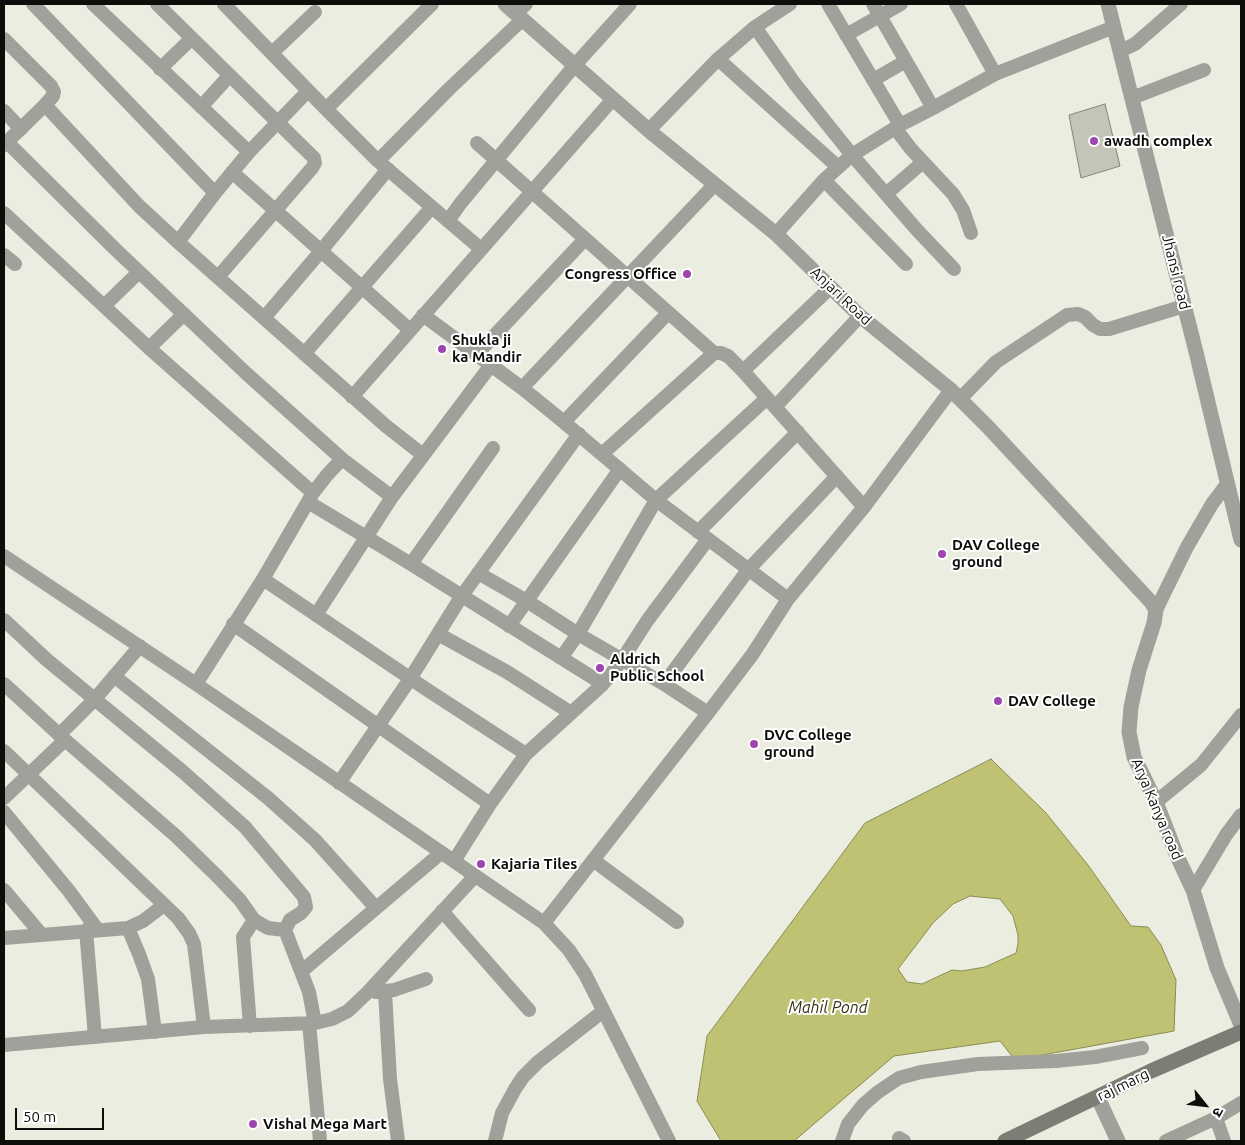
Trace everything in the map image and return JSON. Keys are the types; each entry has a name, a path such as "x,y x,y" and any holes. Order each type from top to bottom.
{"main road":[{"name":"raj marg","path":"1005,1141 1151,1071 1241,1032"}],"street":[{"path":"33,4 215,193"},
{"path":"93,4 248,152"},
{"path":"157,4 314,158 315,163 218,277"},
{"path":"224,4 326,110 383,165 482,249"},
{"path":"326,110 432,4"},
{"path":"448,220 575,65 630,4"},
{"path":"649,130 718,59 755,27 790,4"},
{"path":"828,4 873,80 897,127 922,162 953,194 963,210 971,233"},
{"path":"873,4 933,108"},
{"path":"846,35 901,4"},
{"path":"956,4 995,74"},
{"name":"Jhansi road","path":"1108,4 1241,540"},
{"path":"1120,51 1135,44 1181,4"},
{"path":"264,318 321,251 383,165 518,10"},
{"name":"Anjari Road","path":"518,10 613,99 776,234 860,316 955,394 1141,591 1156,610"},
{"path":"272,53 315,12"},
{"path":"755,27 795,84 852,155 917,230 954,269"},
{"path":"776,234 838,167 852,155 897,127 995,74 1114,27"},
{"path":"4,39 51,86 54,92 45,105 5,144 138,272 342,459 392,497"},
{"path":"160,69 191,39"},
{"path":"718,59 838,167"},
{"path":"873,80 906,61"},
{"path":"1132,98 1204,70"},
{"path":"201,106 229,76"},
{"path":"178,242 248,152 308,91"},
{"path":"352,397 613,99"},
{"path":"45,105 139,206 352,397 423,455"},
{"path":"4,111 21,129"},
{"path":"477,143 714,353 728,356 864,507"},
{"path":"886,194 922,162"},
{"path":"232,172 410,330"},
{"path":"824,180 906,264"},
{"path":"522,388 715,184"},
{"path":"304,354 432,207"},
{"path":"4,213 311,498 366,538 603,684"},
{"path":"477,354 585,239"},
{"path":"4,255 15,264"},
{"path":"104,306 138,272"},
{"path":"743,371 830,288"},
{"path":"544,923 752,655 788,599 955,394 996,362 1067,315 1078,314 1100,329 1109,329 1184,306"},
{"path":"564,422 668,313"},
{"path":"149,348 184,314"},
{"path":"423,315 522,388 656,500 788,599"},
{"path":"561,658 578,634 656,500 771,402 860,316"},
{"path":"602,454 714,353"},
{"path":"316,615 392,497 491,364"},
{"path":"454,861 490,804 526,754 603,684 622,660 703,536 798,432"},
{"path":"339,783 380,726 461,597 579,434"},
{"path":"411,564 493,448"},
{"path":"196,684 263,579 311,498 327,474 342,459"},
{"path":"509,626 620,469"},
{"path":"664,684 748,570 837,476"},
{"name":"Arya Kanya road","path":"1227,484 1212,504 1187,547 1156,610 1130,707 1130,732 1134,756 1156,802 1177,856 1193,890 1217,968 1241,1025"},
{"path":"4,556 196,684 544,923 569,950 585,974 602,1012 668,1141"},
{"path":"478,573 664,684 708,713"},
{"path":"263,579 410,679 526,754"},
{"path":"4,620 47,660 182,771 245,827 304,897 306,907 301,913 290,920 285,930 309,992 320,1141"},
{"path":"233,624 490,804"},
{"path":"438,634 507,672 571,713"},
{"path":"4,798 62,737 140,646"},
{"path":"114,676 268,798 315,840 376,908"},
{"path":"4,684 176,836 240,900 254,920 268,928 285,930"},
{"path":"1156,802 1201,765 1241,715"},
{"path":"4,751 178,918 189,933 194,944 204,1027"},
{"path":"4,812 69,891 91,930 95,1037"},
{"path":"1193,890 1226,835 1241,815"},
{"path":"302,971 441,853"},
{"path":"593,860 677,922"},
{"path":"4,1045 204,1027 312,1023 332,1019 348,1011 368,992 475,876"},
{"path":"4,890 41,934"},
{"path":"4,938 128,928 143,921 164,905"},
{"path":"442,911 529,1010"},
{"path":"250,1026 243,937 254,920"},
{"path":"128,928 148,979 155,1032"},
{"path":"368,992 394,990 426,979"},
{"path":"385,992 390,1079 398,1141"},
{"path":"495,1141 502,1113 514,1089 523,1077 538,1062 602,1012"},
{"path":"842,1141 848,1124 863,1105 899,1078 920,1072 978,1064 1056,1062 1142,1048"},
{"path":"1098,1098 1118,1141"},
{"path":"1166,1141 1216,1118 1241,1103"},
{"path":"1216,1118 1224,1141"}],"water":[{"name":"Mahil Pond","path":"991,759 1046,813 1088,865 1131,926 1148,927 1161,945 1176,980 1174,1031 1015,1060 1000,1041 894,1056 794,1141 721,1141 697,1101 707,1036 865,823","holes":["970,896 1000,899 1013,916 1018,935 1016,953 985,967 962,971 952,970 922,984 907,982 898,969 933,923 953,904"]}],"building":[{"name":"awadh complex","path":"1105,104 1120,166 1081,178 1069,115"}],"place":[{"name":"awadh complex","path":"1094,141"},
{"name":"Congress Office","path":"687,274"},
{"name":"Shukla ji ka Mandir","path":"442,349"},
{"name":"DAV College ground","path":"942,554"},
{"name":"Aldrich Public School","path":"600,668"},
{"name":"DAV College","path":"998,701"},
{"name":"DVC College ground","path":"754,744"},
{"name":"Kajaria Tiles","path":"481,864"},
{"name":"Vishal Mega Mart","path":"253,1124"}]}
